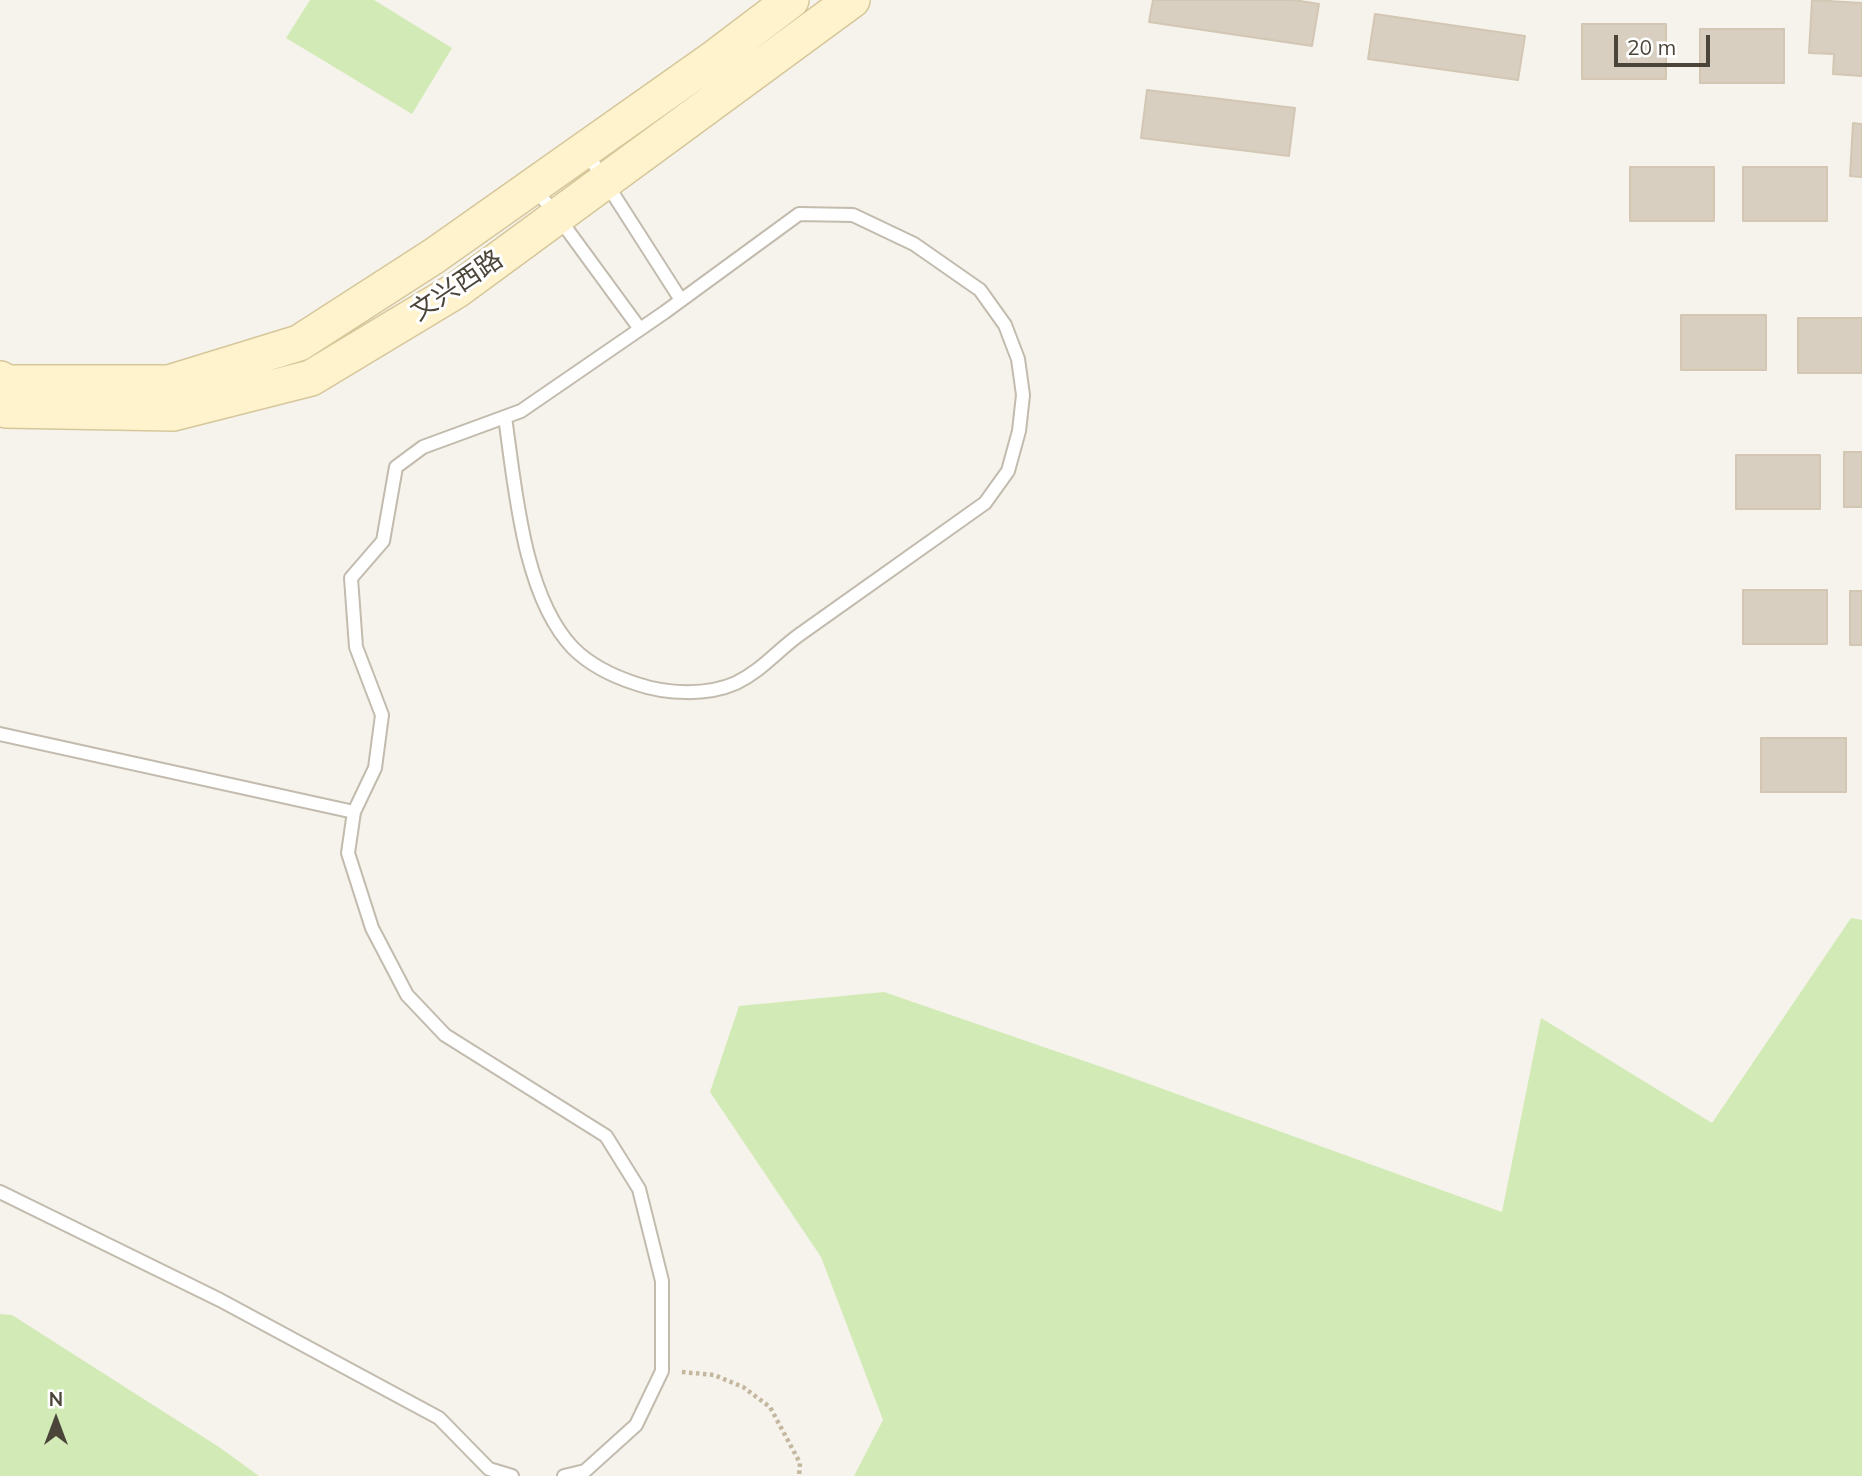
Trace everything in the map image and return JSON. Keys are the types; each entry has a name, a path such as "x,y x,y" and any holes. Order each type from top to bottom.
{"main road":[{"name":"文兴西路","path":"0,379 8,383 169,383 299,343 434,256 792,0"},
{"name":"文兴西路","path":"0,408 173,413 311,378 457,290 852,0"}],"lane":[{"path":"585,149 681,300"},
{"path":"533,187 640,329"},
{"path":"505,417 528,556 546,608 573,648 614,676 659,692 696,691 732,684 757,671 792,640 985,503 1008,471 1019,431 1023,395 1018,359 1005,324 980,290 915,244 853,215 799,214 521,411 423,447 396,467 383,541 351,578 356,647 382,715 375,768 354,812 348,852 372,928 407,995 444,1035 606,1136 639,1189 662,1281 662,1371 636,1425 585,1471 564,1476"},
{"path":"0,734 354,812"},
{"path":"0,1192 220,1300 439,1418 489,1469 512,1476"}],"path":[{"path":"662,1371 714,1375 743,1387 770,1407 800,1463 799,1476"}],"green space":[{"path":"310,0 374,0 452,48 412,114 286,38"},
{"path":"1851,918 1862,920 1862,1476 854,1476 883,1420 821,1257 710,1092 739,1006 884,992 1119,1073 1502,1212 1541,1018 1712,1123"},
{"path":"0,1314 12,1315 219,1447 259,1476 0,1476"}],"building":[{"path":"1153,0 1294,0 1319,4 1312,46 1149,22"},
{"path":"1812,0 1862,3 1862,76 1833,74 1834,54 1809,53"},
{"path":"1375,14 1525,36 1518,80 1368,59"},
{"path":"1582,24 1666,24 1666,79 1582,79"},
{"path":"1700,29 1784,29 1784,83 1700,83"},
{"path":"1147,90 1295,108 1289,156 1141,138"},
{"path":"1853,123 1862,124 1862,177 1850,176"},
{"path":"1630,167 1714,167 1714,221 1630,221"},
{"path":"1743,167 1827,167 1827,221 1743,221"},
{"path":"1681,315 1766,315 1766,370 1681,370"},
{"path":"1798,318 1862,318 1862,373 1798,373"},
{"path":"1844,452 1862,452 1862,507 1844,507"},
{"path":"1736,455 1820,455 1820,509 1736,509"},
{"path":"1743,590 1827,590 1827,644 1743,644"},
{"path":"1850,591 1862,591 1862,645 1850,645"},
{"path":"1761,738 1846,738 1846,792 1761,792"}]}
